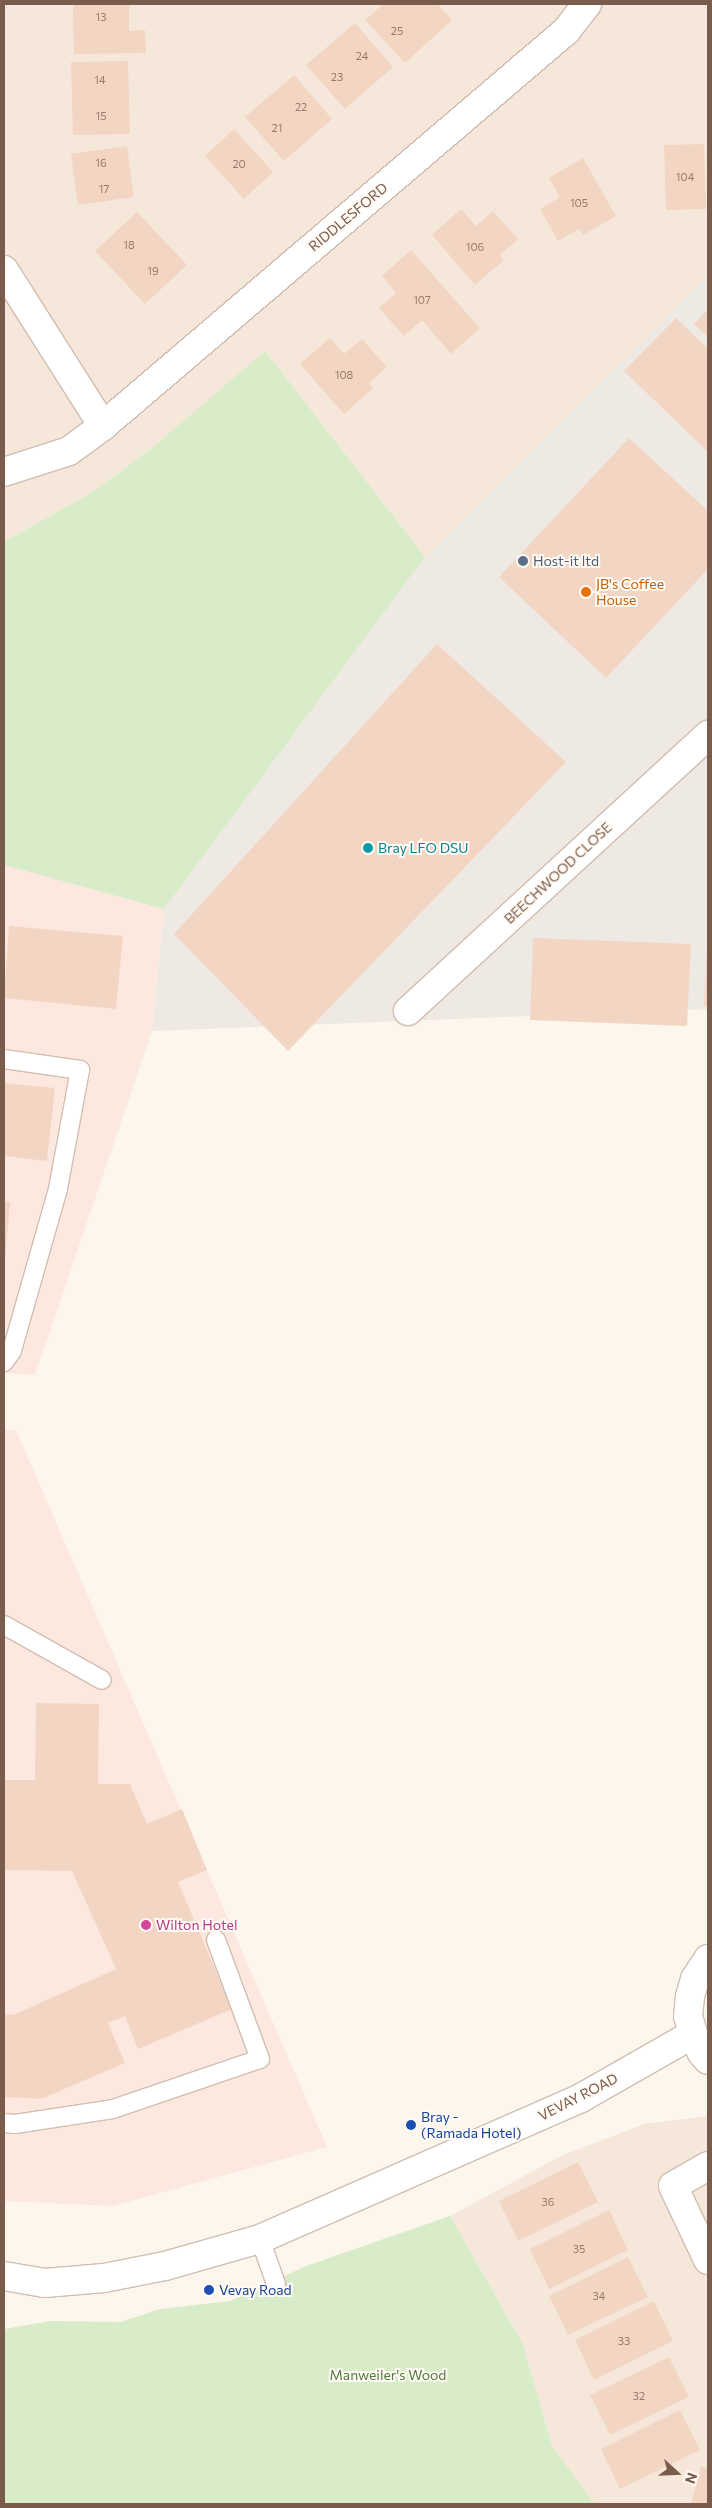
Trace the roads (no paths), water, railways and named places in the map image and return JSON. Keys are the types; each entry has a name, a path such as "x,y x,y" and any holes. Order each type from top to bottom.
{"street":[{"name":"RIDDLESFORD","path":"4,472 69,451 103,426 566,31 587,4"},
{"path":"4,270 103,426"},
{"name":"BEECHWOOD CLOSE","path":"408,1011 708,735"},
{"path":"708,1959 695,1979 690,1997 688,2016 692,2034 708,2060"},
{"name":"VEVAY ROAD","path":"4,2276 45,2283 104,2278 165,2266 260,2240 581,2098 692,2034"},
{"path":"708,2166 672,2186 708,2260"}],"lane":[{"path":"4,1059 80,1070 58,1189 12,1351 4,1362"},
{"path":"4,1625 102,1680"},
{"path":"4,2123 15,2124 113,2109 260,2059 216,1940"},
{"path":"260,2240 276,2284"}],"place":[{"name":"Host-it ltd","path":"523,561"},
{"name":"JB's Coffee House","path":"586,592"},
{"name":"Bray LFO DSU","path":"368,848"},
{"name":"Wilton Hotel","path":"146,1925"},
{"name":"Bray - (Ramada Hotel)","path":"411,2125"},
{"name":"Vevay Road","path":"209,2290"}],"park label":[{"name":"Manweiler's Wood","path":"388,2375"}]}
